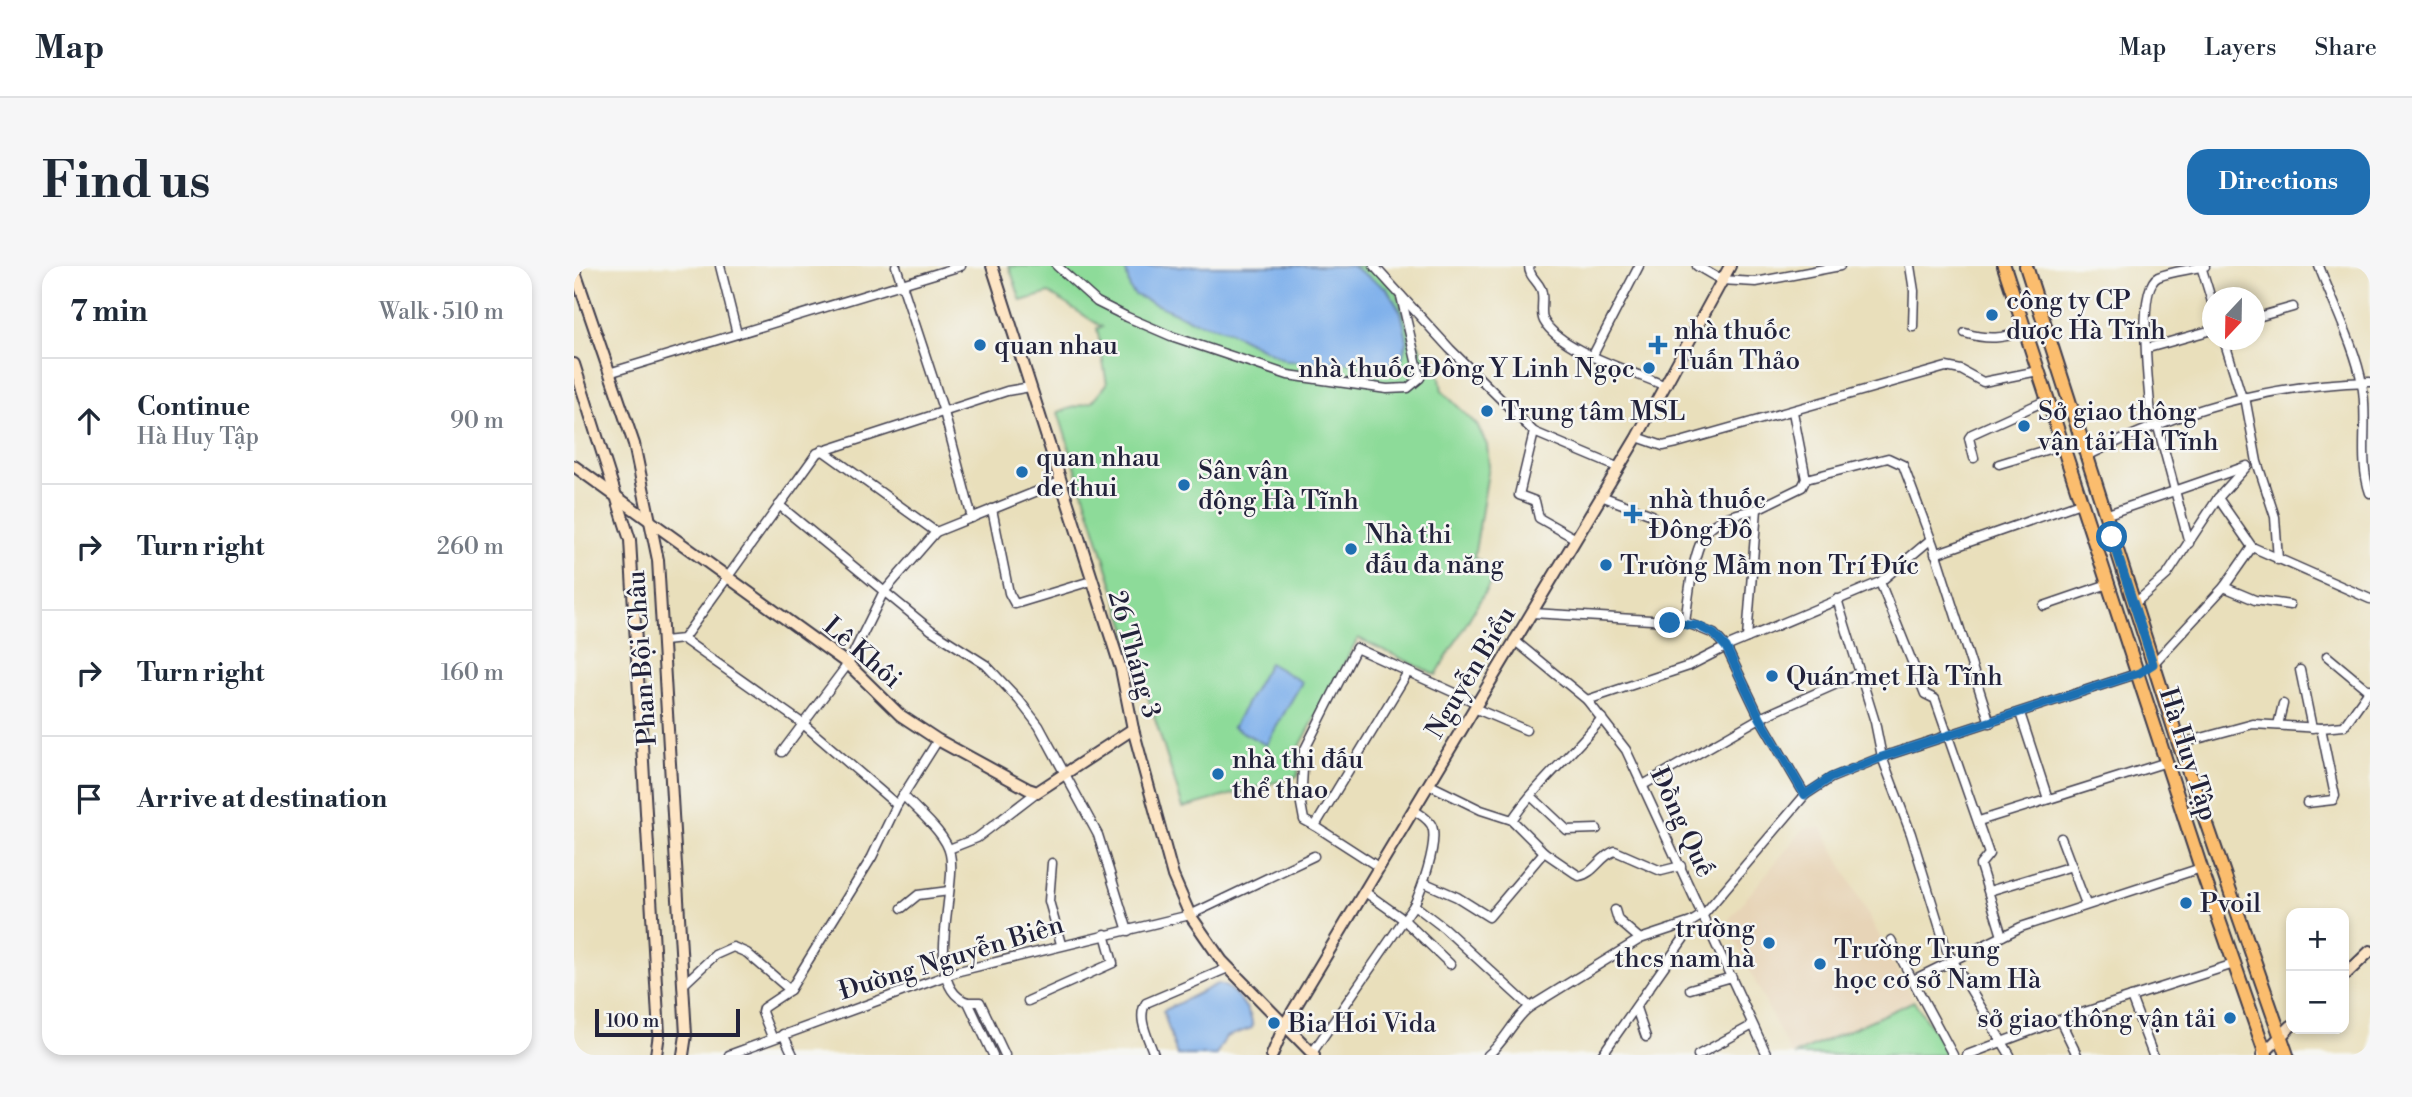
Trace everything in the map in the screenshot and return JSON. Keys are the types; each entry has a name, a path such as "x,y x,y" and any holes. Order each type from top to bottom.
{"main road":[{"name":"Hà Huy Tập","path":"2004,266 2264,1054"},
{"name":"Hà Huy Tập","path":"2026,266 2179,744 2287,1055"},
{"path":"2139,673 2153,664"}],"street":[{"path":"720,266 737,334"},
{"path":"896,266 944,412 972,517"},
{"path":"611,372 961,266"},
{"name":"26 Tháng 3","path":"992,266 1121,669 1133,729 1173,876 1190,915 1228,968 1313,1054"},
{"path":"1057,266 1097,302 1171,336 1306,380 1387,389 1408,388 1420,378 1401,296"},
{"path":"1374,266 1534,432 1617,467"},
{"path":"1529,266 1529,274 1542,291 1542,318 1550,330 1592,355 1663,385"},
{"path":"1592,355 1639,266"},
{"path":"1698,266 1721,280 1756,282 1840,266"},
{"name":"Nguyễn Biểu","path":"1272,1055 1285,1024 1415,811 1637,436 1730,266"},
{"path":"1910,266 1914,291 1913,327"},
{"path":"2189,543 2155,424 2144,316 2150,286 2157,277 2203,266 2209,287"},
{"path":"2319,266 2366,382 2365,469 2370,493"},
{"name":"Phan Bội Châu","path":"574,269 634,444 658,560 686,1035 683,1055"},
{"path":"2265,315 2293,307"},
{"path":"1965,333 1983,339 2010,337 2026,330"},
{"path":"2148,348 2202,333"},
{"path":"2227,350 2243,398 2257,462 2275,517 2278,560"},
{"name":"Phan Bội Châu","path":"574,364 630,540 658,1020 656,1055"},
{"path":"1637,436 1663,446 1793,412 1946,367 1961,370 1983,382 2038,371"},
{"path":"2085,457 2155,424 2243,398 2284,388 2366,382"},
{"path":"683,639 817,453 1030,387"},
{"path":"1974,458 1969,438 1972,434 2047,400"},
{"path":"1685,622 1695,562 1709,528 1729,516 1757,509 1802,487 1806,479 1793,412"},
{"path":"1534,432 1519,495 1535,501 1539,518 1576,539"},
{"path":"1999,464 2062,445"},
{"path":"822,450 936,532"},
{"path":"1806,479 1873,461 1895,459 1903,465 1990,723"},
{"path":"2105,515 2257,462"},
{"name":"Lê Khôi","path":"574,466 848,664 900,715 938,740 1037,792"},
{"path":"2133,604 2167,575 2218,498 2247,466"},
{"path":"782,752 848,664 883,593 936,532 1060,482"},
{"path":"1601,496 1652,515"},
{"path":"2218,498 2252,547 2370,599"},
{"path":"1935,554 2080,503"},
{"path":"779,505 883,593 931,630 986,665 1039,726 1062,773 1098,835 1128,931"},
{"path":"992,509 1009,593 1015,604 1091,581"},
{"path":"1747,638 1757,509"},
{"path":"1587,700 1689,666 1726,647 1880,582 1930,540"},
{"path":"2153,664 2224,587 2252,547"},
{"path":"1880,582 1925,695 1935,699 1950,736 1989,854 1980,862 2002,936"},
{"path":"2043,606 2108,584"},
{"path":"2224,587 2255,600 2290,605"},
{"path":"1837,599 1875,722 1882,757 1911,834 1947,951 1955,960 2010,1055"},
{"path":"1532,613 1685,622 1714,634 1726,647 1760,718 1805,795"},
{"path":"664,641 683,639 802,723 897,804"},
{"name":"Đồng Quế","path":"1514,640 1587,700 1626,750 1704,914 1751,1026 1767,1055"},
{"path":"1380,868 1304,820 1301,804 1304,751 1356,648 1526,730"},
{"path":"2179,744 2231,727 2344,726 2370,690 2327,656"},
{"path":"2300,670 2335,796 2333,800 2307,803"},
{"path":"1315,826 1408,672"},
{"path":"1488,1055 1499,1046 1522,1013 1530,1007 1640,939 1690,922 1704,914 1805,795 1830,778 1882,757 2139,673"},
{"path":"1643,785 1760,718 1859,674"},
{"path":"2278,725 2283,704"},
{"path":"2020,713 2048,799"},
{"path":"1512,820 1602,718"},
{"path":"949,849 978,838 1062,773 1133,729"},
{"path":"772,1037 762,1012 763,1008 790,990 872,858 897,804 938,740"},
{"path":"1979,821 2167,762"},
{"path":"1430,785 1482,810 1512,820 1544,852 1579,876 1587,875 1609,853 1615,851 1661,871 1681,866"},
{"path":"903,794 949,849 949,891 943,958 953,993 958,999 980,1002 1005,1055"},
{"path":"1531,796 1567,831 1597,829"},
{"path":"1313,1054 1425,883 1434,830 1429,822 1415,811"},
{"path":"2061,838 2086,904"},
{"path":"1425,883 1457,897 1489,917 1544,852"},
{"name":"Đường Nguyễn Biên","path":"729,1055 772,1037 948,975 1061,944 1190,915 1314,856"},
{"path":"1052,863 1049,901 1061,944"},
{"path":"1989,891 2072,866"},
{"path":"1913,980 2002,936 2086,904 2201,868"},
{"path":"902,908 918,895 949,891"},
{"path":"1365,891 1403,919 1450,964"},
{"path":"1413,905 1444,928 1530,1007"},
{"path":"1615,911 1618,920 1640,939"},
{"path":"1602,1055 1684,938 1690,922"},
{"path":"1028,1001 1113,963 1105,934"},
{"path":"1891,940 1953,1055"},
{"path":"683,985 715,955 733,947 747,953 790,990"},
{"path":"2349,971 2370,951"},
{"path":"1967,1055 2060,1020 2234,964"},
{"path":"1154,1055 1142,1019 1146,1003 1228,968"},
{"path":"1690,989 1732,977"},
{"path":"2130,997 2153,1055"},
{"path":"968,1002 993,1055"},
{"path":"1636,1008 1646,1037"},
{"path":"2060,1020 2077,1055"},
{"path":"1698,1055 1711,1051 1751,1026"},
{"path":"2264,1054 2286,1031"},
{"path":"783,1034 793,1055"}],"shaded area":[{"name":"Trường Trung học cơ sở Nam Hà","path":"1804,828 1822,828 1914,1001 1791,1055 1728,926 1730,918"}],"green space":[{"path":"1009,266 1371,266 1397,291 1410,331 1440,378 1442,391 1477,425 1487,445 1489,466 1474,558 1498,570 1436,675 1358,638 1299,748 1298,776 1183,808 1058,412 1092,402 1107,384 1097,328 1102,327 1049,293 1021,301"},
{"path":"1914,1001 1950,1055 1794,1055"}],"water":[{"path":"1125,266 1352,266 1387,289 1401,312 1407,339 1401,363 1287,361 1228,331 1191,320 1135,295 1130,289"},
{"path":"1269,663 1302,682 1266,745 1233,727"},
{"path":"1217,984 1229,989 1241,1001 1250,1015 1252,1028 1226,1037 1216,1055 1177,1055 1163,1011"}],"place":[{"name":"công ty CP dược Hà Tĩnh","path":"1992,315"},
{"name":"quan nhau","path":"980,345"},
{"name":"nhà thuốc Tuấn Thảo","path":"1658,345"},
{"name":"nhà thuốc Đông Y Linh Ngọc","path":"1649,368"},
{"name":"Trung tâm MSL","path":"1487,411"},
{"name":"Sở giao thông vận tải Hà Tĩnh","path":"2024,426"},
{"name":"quan nhau de thui","path":"1022,472"},
{"name":"Sân vận động Hà Tĩnh","path":"1184,485"},
{"name":"nhà thuốc Đông Đô","path":"1633,514"},
{"name":"Nhà thi đấu đa năng","path":"1351,549"},
{"name":"Trường Mầm non Trí Đức","path":"1606,565"},
{"name":"Quán mẹt Hà Tĩnh","path":"1772,676"},
{"name":"nhà thi đấu thể thao","path":"1218,774"},
{"name":"Pvoil","path":"2186,903"},
{"name":"trường thcs nam hà","path":"1769,943"},
{"name":"Trường Trung học cơ sở Nam Hà","path":"1820,964"},
{"name":"sở giao thông vận tải","path":"2230,1018"},
{"name":"Bia Hơi Vida","path":"1274,1023"}],"route":[{"path":"1670,623 1685,622 1698,626 1714,634 1726,647 1760,718 1805,795 1830,778 1882,757 2139,673 2153,664 2112,537"}]}
